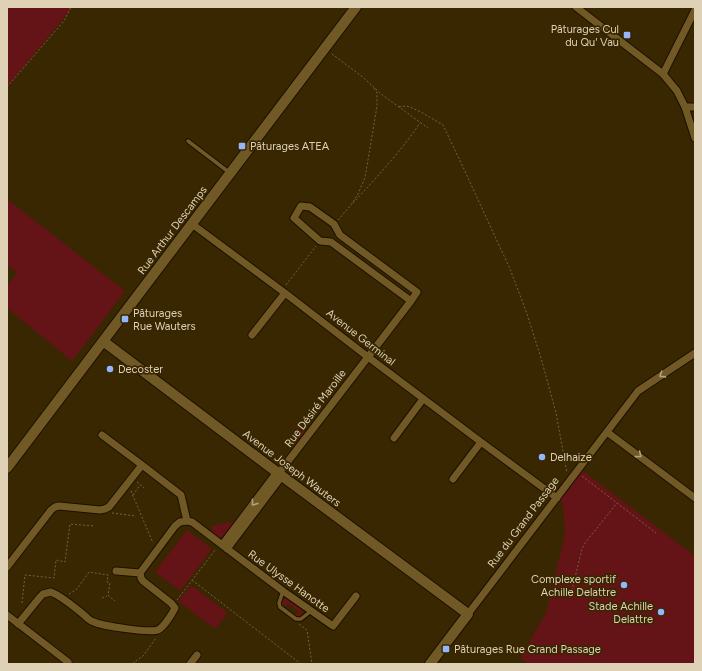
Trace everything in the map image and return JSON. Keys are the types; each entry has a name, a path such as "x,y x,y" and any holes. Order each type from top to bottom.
{"street":[{"name":"Rue Arthur Descamps","path":"7,468 356,7"},
{"path":"576,7 662,74 677,92 685,107 695,138"},
{"path":"662,74 695,10"},
{"path":"685,107 695,107"},
{"path":"301,206 310,207 334,224 340,235 417,292 411,301 331,242 320,241 294,218 301,206"},
{"name":"Avenue Germinal","path":"192,224 557,498"},
{"path":"252,335 283,291"},
{"name":"Rue Désiré Maroille","path":"222,547 411,301"},
{"name":"Avenue Joseph Wauters","path":"103,341 468,614"},
{"name":"Rue du Grand Passage","path":"430,664 638,391 695,354"},
{"path":"394,438 423,398"},
{"path":"608,432 695,498"},
{"path":"102,435 181,495 186,521 180,522 175,526 140,573"},
{"path":"453,479 481,442"},
{"path":"7,567 51,510 59,506 100,510 105,509 109,507 142,465"},
{"name":"Rue Ulysse Hanotte","path":"186,521 192,522 222,547 333,626 356,596"},
{"path":"116,571 140,573"},
{"path":"18,624 43,594 51,592 95,623 107,626 153,631 157,630 168,620 174,608 171,603 143,581 140,573"},
{"path":"7,615 68,662"},
{"path":"190,664 197,655"}],"lane":[{"path":"188,141 230,173"},
{"path":"284,592 279,603 280,607 296,619 300,619 311,610"}],"path":[{"path":"7,87 64,21 71,7"},
{"path":"325,49 364,78 381,94 428,128"},
{"path":"351,205 365,178 369,146 377,106 377,93 374,88"},
{"path":"399,107 410,107 422,112 443,125 507,262 526,312 541,358 562,444 568,483"},
{"path":"334,224 377,178 421,122"},
{"path":"283,291 320,241"},
{"path":"577,472 656,533"},
{"path":"130,481 144,488"},
{"path":"130,481 133,495 154,545"},
{"path":"133,495 140,485"},
{"path":"570,598 582,549 585,543 617,503"},
{"path":"105,509 109,513 136,516"},
{"path":"22,603 25,575 54,578 56,560 65,562 70,524 94,526"},
{"path":"172,605 222,547"},
{"path":"61,598 67,596 76,589 90,572 108,575 107,582 110,583 108,596"},
{"path":"192,580 300,664"},
{"path":"102,598 108,596"},
{"path":"108,596 115,601"},
{"path":"296,619 297,623 308,630 312,664"},
{"path":"134,664 134,662 143,656 156,638"}],"shaded area":[{"path":"7,7 73,7 7,87"},
{"path":"7,199 125,291 72,361 7,308 7,286 17,273 7,265"},
{"path":"297,427 306,433 294,450 285,443"},
{"name":"Complexe sportif Achille Delattre","path":"579,468 695,556 695,664 529,664 520,658 546,613 565,534 563,504 557,498"},
{"path":"236,519 222,537 216,537 212,533 212,526 231,522"},
{"path":"187,530 212,549 180,591 155,572"},
{"path":"191,585 228,613 215,629 178,601"},
{"path":"286,598 299,606 303,613 301,616 294,616 300,612 288,604 284,606 282,605 281,603 283,599"}],"place":[{"name":"Pâturages Cul du Qu' Vau","path":"627,35"},
{"name":"Pâturages ATEA","path":"242,146"},
{"name":"Pâturages Rue Wauters","path":"125,319"},
{"name":"Decoster","path":"110,369"},
{"name":"Delhaize","path":"542,457"},
{"name":"Complexe sportif Achille Delattre","path":"624,585"},
{"name":"Stade Achille Delattre","path":"661,612"},
{"name":"Pâturages Rue Grand Passage","path":"446,649"}]}
